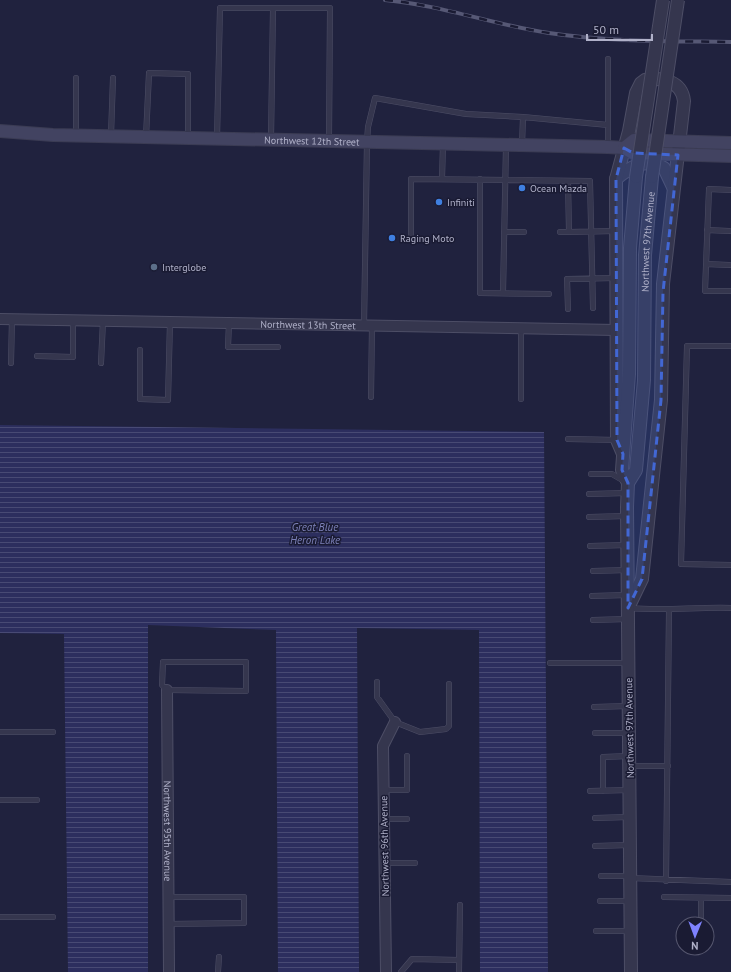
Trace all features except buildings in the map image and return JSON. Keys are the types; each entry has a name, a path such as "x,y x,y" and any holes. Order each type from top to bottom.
{"main road":[{"name":"Northwest 12th Street","path":"0,131 39,135 76,136 608,147 624,148 633,153 731,156"},
{"name":"Northwest 12th Street","path":"624,148 634,140 731,143"}],"street":[{"name":"Northwest 97th Avenue","path":"631,972 627,595 628,488 622,470 629,374 630,248 636,177 663,0"},
{"name":"Northwest 97th Avenue","path":"628,488 636,470 642,395 644,364 645,255 652,177 678,0"},
{"path":"623,454 617,440 615,278 616,179 629,131 638,88 645,80 652,79 675,83 681,91 684,101 663,292 661,400 642,579 628,614"},
{"path":"616,179 632,166 654,164 664,168 668,173 674,190"},
{"name":"Northwest 13th Street","path":"0,319 616,330"},
{"name":"Northwest 95th Avenue","path":"167,690 169,972"},
{"name":"Northwest 96th Avenue","path":"386,972 383,746 395,722"}],"lane":[{"path":"217,138 220,8 330,8 328,141"},
{"path":"271,140 273,8"},
{"path":"608,59 608,147"},
{"path":"146,137 149,73 188,74 188,138"},
{"path":"76,78 76,136"},
{"path":"111,136 113,78"},
{"path":"371,397 368,326 367,142 368,127 374,98 466,114 523,117 608,125"},
{"path":"522,145 523,117"},
{"path":"442,179 443,144"},
{"path":"504,293 506,145"},
{"path":"411,236 411,179 590,181 592,308"},
{"path":"480,179 480,292 549,294"},
{"path":"568,180 569,232"},
{"path":"731,190 708,189 705,291 731,292"},
{"path":"707,230 729,231"},
{"path":"560,232 615,231"},
{"path":"504,232 524,232"},
{"path":"706,264 729,265"},
{"path":"568,308 567,279 615,278"},
{"path":"12,319 12,363"},
{"path":"37,356 73,356 73,320"},
{"path":"101,363 103,321"},
{"path":"140,350 140,399 168,400 170,322"},
{"path":"229,323 228,347 278,347"},
{"path":"521,328 521,399"},
{"path":"731,346 687,346 681,564 731,565"},
{"path":"568,439 617,440"},
{"path":"591,474 612,474 628,488"},
{"path":"589,494 628,488"},
{"path":"589,517 627,516"},
{"path":"590,546 627,545"},
{"path":"593,571 627,570"},
{"path":"592,596 627,595"},
{"path":"593,620 688,607 731,608"},
{"path":"666,881 669,610"},
{"path":"163,662 246,662 246,691 167,690 162,685 163,662"},
{"path":"550,663 628,663"},
{"path":"377,682 377,697 395,722 420,732 446,729 450,723 449,684"},
{"path":"594,707 628,706"},
{"path":"0,732 53,732"},
{"path":"595,733 629,733"},
{"path":"384,790 407,790 407,756"},
{"path":"603,791 603,757 668,766"},
{"path":"590,791 630,790"},
{"path":"0,800 38,800"},
{"path":"595,818 630,817"},
{"path":"384,819 407,819"},
{"path":"595,846 630,845"},
{"path":"384,863 415,863"},
{"path":"600,876 630,877 666,881 731,882"},
{"path":"168,897 244,897 244,923 168,924"},
{"path":"664,897 731,898"},
{"path":"701,898 701,916"},
{"path":"600,901 630,901"},
{"path":"459,972 460,905"},
{"path":"0,917 53,917"},
{"path":"596,931 631,931"},
{"path":"218,972 219,957"},
{"path":"401,972 412,959 459,960"}],"highlighted area":[{"path":"624,148 633,153 678,155 663,292 661,400 642,579 628,608 628,483 622,470 623,454 617,440 616,179"}],"water":[{"name":"Great Blue Heron Lake","path":"0,425 544,432 548,972 480,972 479,630 357,628 359,972 278,972 276,630 148,625 148,972 68,972 64,634 0,633"}],"railway":[{"path":"385,0 427,6 508,25 572,36 640,40 731,42"}],"place":[{"name":"Ocean Mazda","path":"522,188"},
{"name":"Infiniti","path":"439,202"},
{"name":"Raging Moto","path":"392,238"},
{"name":"Interglobe","path":"154,267"}]}
